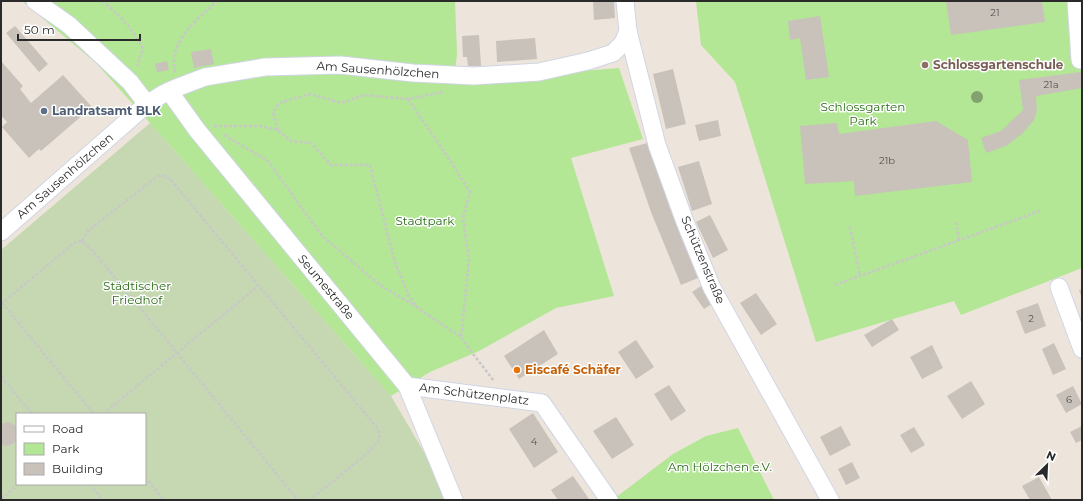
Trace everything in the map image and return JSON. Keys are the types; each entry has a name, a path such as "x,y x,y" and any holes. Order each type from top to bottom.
{"street":[{"path":"35,1 69,25 114,66 130,82 147,104"},
{"name":"Schützenstraße","path":"625,1 628,31 657,145 685,222 712,288 830,500"},
{"path":"1076,1 1080,60"},
{"name":"Am Sausenhölzchen","path":"4,223 147,104 174,89 205,77 265,67 340,65 413,73 474,76 539,72 588,61 613,53 623,43 628,31"},
{"name":"Seumestraße","path":"174,89 197,130 408,386 454,500"},
{"path":"1059,287 1082,349"},
{"name":"Am Schützenplatz","path":"408,386 542,403 609,500"}],"path":[{"path":"102,1 115,11 138,39 143,49 140,58"},
{"path":"174,89 174,58 180,40 191,25 217,1"},
{"path":"278,130 273,112 280,103 310,94 341,102 364,95 408,99 447,91"},
{"path":"408,99 470,192 463,217 469,261 461,337"},
{"path":"216,130 209,126 260,126 278,130 291,141 311,144 331,166 370,165 394,259 408,295 419,308"},
{"path":"222,134 268,161 322,236 380,285 419,308 461,337 508,398"},
{"path":"93,413 1,304 74,244 82,241 88,231 154,178 161,175 170,179 378,429 380,439 369,452 310,500"},
{"path":"835,285 1040,211"},
{"path":"956,222 959,240"},
{"path":"850,227 860,276"},
{"path":"82,241 94,251 176,353 298,500"},
{"path":"104,413 258,286"},
{"path":"1,376 31,413"},
{"path":"146,478 164,500"},
{"path":"1,499 18,485"},
{"path":"91,485 103,500"}],"green space":[{"name":"Stadtpark","path":"22,1 455,1 457,53 454,84 538,79 582,71 619,68 643,139 571,158 614,296 556,308 479,351 430,372 391,396 96,63"},
{"name":"Schlossgarten Park","path":"696,1 1082,1 1082,268 961,315 954,301 816,342 735,82 701,45"},
{"name":"Städtischer Friedhof","path":"150,123 391,396 452,500 1,500 1,250"},
{"name":"Am Hölzchen e.V.","path":"738,428 774,500 616,500 615,498 673,454 706,436"}],"building":[{"path":"593,1 614,1 615,18 594,20"},
{"path":"946,1 1042,1 1045,22 951,35"},
{"path":"820,16 829,77 806,80 800,38 790,40 788,21"},
{"path":"15,26 48,64 39,72 6,33"},
{"path":"479,35 481,66 468,66 467,57 463,57 462,36"},
{"path":"535,38 537,59 497,62 496,41"},
{"path":"211,49 214,64 194,68 191,52"},
{"name":"Landratsamt BLK","path":"1,61 23,86 20,89 31,103 63,75 92,107 41,151 39,149 29,158 2,127 7,122 1,115"},
{"path":"167,61 169,70 157,72 155,64"},
{"path":"673,69 686,124 666,129 653,74"},
{"path":"1081,72 1082,88 1036,96 1037,111 1034,120 1023,133 1006,146 986,153 981,138 1001,131 1023,110 1019,80"},
{"path":"718,120 721,136 699,141 695,125"},
{"path":"936,121 968,140 972,182 855,196 854,181 805,184 800,126 837,123 839,134"},
{"path":"651,142 669,206 698,278 681,285 651,212 629,148"},
{"path":"699,161 712,204 692,211 678,167"},
{"path":"710,215 728,250 713,258 696,222"},
{"path":"701,286 712,304 704,309 692,292"},
{"path":"1082,289 1082,298 1079,290"},
{"path":"756,293 777,324 761,335 740,303"},
{"path":"1038,303 1046,326 1025,334 1016,311"},
{"path":"892,319 899,330 872,347 864,335"},
{"path":"544,330 558,354 519,379 504,356"},
{"path":"636,340 654,367 636,379 618,352"},
{"path":"1054,343 1066,369 1053,375 1042,349"},
{"path":"932,345 943,368 922,379 910,357"},
{"path":"971,381 985,404 962,419 947,396"},
{"path":"669,385 686,411 671,421 654,394"},
{"path":"1073,386 1082,404 1066,413 1056,395"},
{"path":"533,413 558,452 534,468 509,429"},
{"path":"616,417 634,445 612,459 593,431"},
{"path":"7,422 16,426 16,441 13,444 6,446 1,444 1,424"},
{"path":"841,426 851,445 830,456 820,437"},
{"path":"1082,426 1082,440 1076,443 1070,432"},
{"path":"914,427 925,445 911,453 900,435"},
{"path":"852,462 860,478 846,485 838,469"},
{"path":"573,476 590,500 558,500 551,490"},
{"path":"1039,477 1052,500 1030,500 1022,486"}],"place":[{"name":"Schlossgartenschule","path":"925,65"},
{"name":"Landratsamt BLK","path":"44,111"},
{"name":"Eiscafé Schäfer","path":"517,370"}]}
